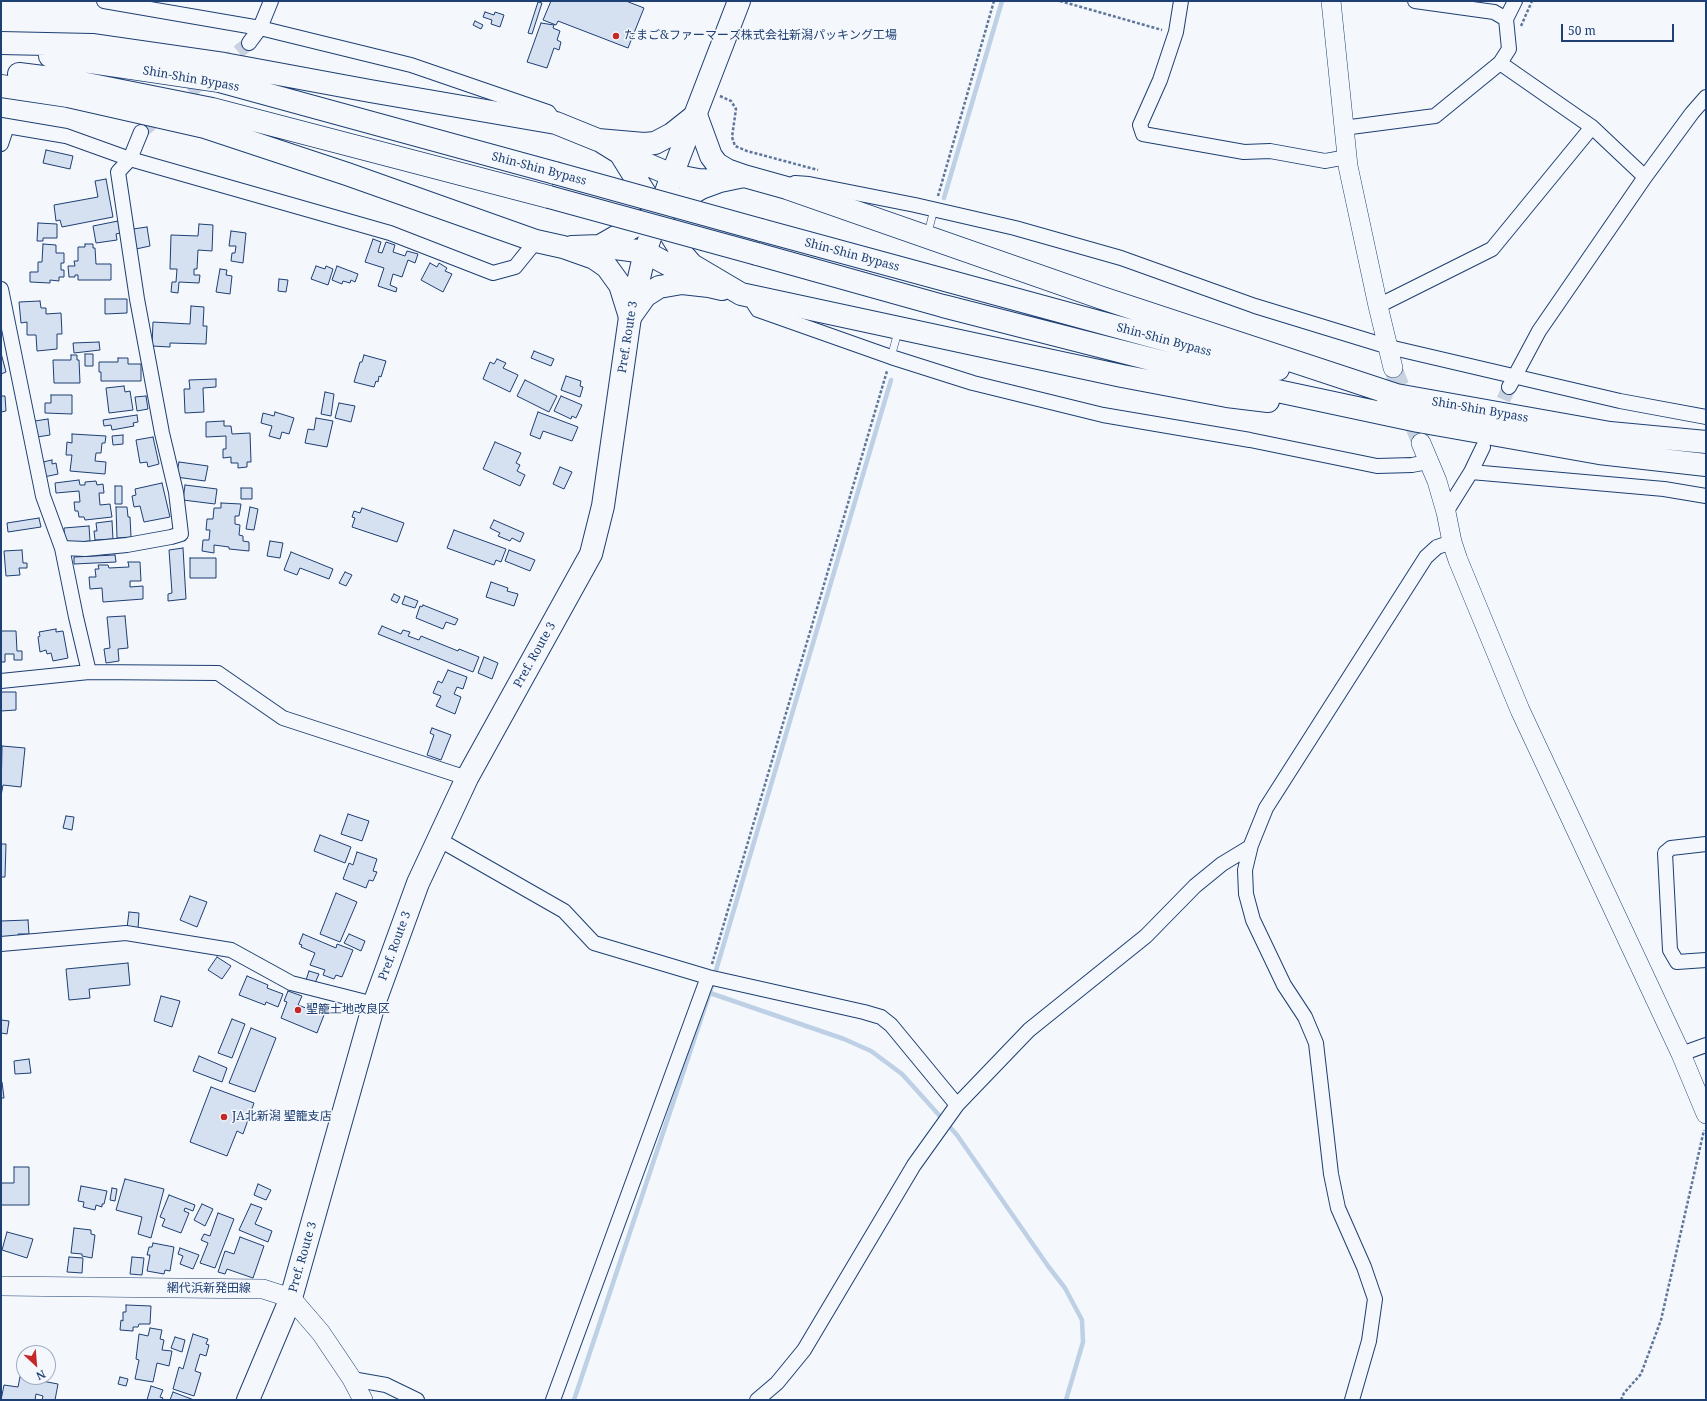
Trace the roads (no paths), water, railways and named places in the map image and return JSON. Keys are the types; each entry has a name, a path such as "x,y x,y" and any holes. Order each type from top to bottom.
{"main road":[{"name":"Pref. Route 3","path":"248,1400 291,1298 374,1004 418,883 467,778 591,554 603,506 630,317 645,252 672,175 739,1"},
{"path":"1,43 92,45 224,64 370,92 556,123 598,140 620,153 672,175 720,182"},
{"name":"Shin-Shin Bypass","path":"1,50 219,81 761,230 1277,369 1399,396 1610,433 1706,442"},
{"name":"Shin-Shin Bypass","path":"1,72 67,80 212,109 549,197 943,306 1268,389 1418,421 1600,453 1706,465"},
{"path":"1,86 68,96 205,127 347,174 536,241 563,247 594,258 607,267 620,285 630,317"},
{"path":"598,140 644,144 655,143 668,137 696,115 711,156 717,164 727,170 787,188 1102,298 1399,396"},
{"path":"620,153 684,256 692,265 748,296"},
{"path":"600,246 701,188 744,176"},
{"path":"563,247 600,246 645,252 709,286"},
{"path":"630,317 645,296 659,287 682,283 709,286 748,296 1122,376 1227,396 1418,421"}],"street":[{"path":"104,1 260,28 411,65 548,112 556,123"},
{"path":"249,43 260,28 271,1"},
{"path":"1181,1 1176,32 1160,80 1140,125 1143,134 1244,152 1270,151 1325,161 1347,157"},
{"path":"1331,1 1347,157 1378,306 1394,368"},
{"path":"1415,1 1494,12 1506,19"},
{"path":"1343,128 1435,116 1500,63 1508,49 1506,19 1515,1"},
{"path":"1500,63 1592,127 1645,177"},
{"path":"1513,382 1539,331 1645,177 1692,113 1706,97"},
{"path":"1,144 4,125 66,136 130,159 390,233 493,272 515,267 536,241"},
{"path":"1378,306 1492,249 1592,127"},
{"path":"62,548 85,549 126,545 181,534 176,492 162,433 137,299 118,172 130,159 141,132"},
{"path":"787,188 795,182 809,184 934,209 1015,228 1121,258 1255,306 1389,347 1513,382 1706,417"},
{"path":"1,289 43,496 62,548 89,672"},
{"path":"748,296 758,310 891,357 973,383 1103,415 1250,440 1378,466 1412,465 1428,462"},
{"path":"1421,443 1437,481 1446,512 1452,542 1520,710 1681,1054 1705,1121"},
{"path":"1446,512 1471,472 1483,447"},
{"path":"1471,472 1664,489 1706,496"},
{"path":"1352,1400 1368,1341 1375,1299 1364,1267 1338,1208 1331,1174 1316,1043 1305,1017 1284,985 1252,920 1246,894 1245,870 1250,847 1266,808 1426,557 1437,547 1452,542"},
{"path":"1,681 89,672 218,673 283,718 467,778"},
{"path":"438,839 564,911 594,943 708,977 864,1012 881,1018 891,1025 957,1105"},
{"path":"1706,844 1671,848 1665,853 1670,950 1677,962 1706,960"},
{"path":"757,1400 777,1383 804,1350 914,1165 957,1105 1029,1030 1146,936 1195,886 1222,864 1250,847"},
{"path":"1,944 126,933 216,947 231,950 291,983 374,1004"},
{"path":"553,1400 708,977"},
{"path":"1681,1054 1706,1045"},
{"name":"網代浜新発田線","path":"1,1286 263,1289 291,1298"},
{"path":"291,1298 321,1333 352,1379 363,1400"},
{"path":"352,1379 386,1385 417,1400"}],"lane":[{"path":"929,229 934,209"},
{"path":"891,357 896,338"}],"waterway":[{"path":"944,198 1002,1"},
{"path":"714,977 891,380"},
{"path":"574,1400 712,986"},
{"path":"710,993 844,1039 871,1051 902,1074 957,1135 1048,1266 1065,1288 1082,1320 1083,1342 1066,1400"}],"tunnel":[{"path":"141,132 249,43"},
{"path":"1393,368 1421,443"},
{"path":"1495,419 1509,387"}],"place":[{"name":"たまご&ファーマーズ株式会社新潟パッキング工場","path":"616,36"},
{"name":"聖籠土地改良区","path":"298,1010"},
{"name":"JA北新潟 聖籠支店","path":"224,1117"}]}
